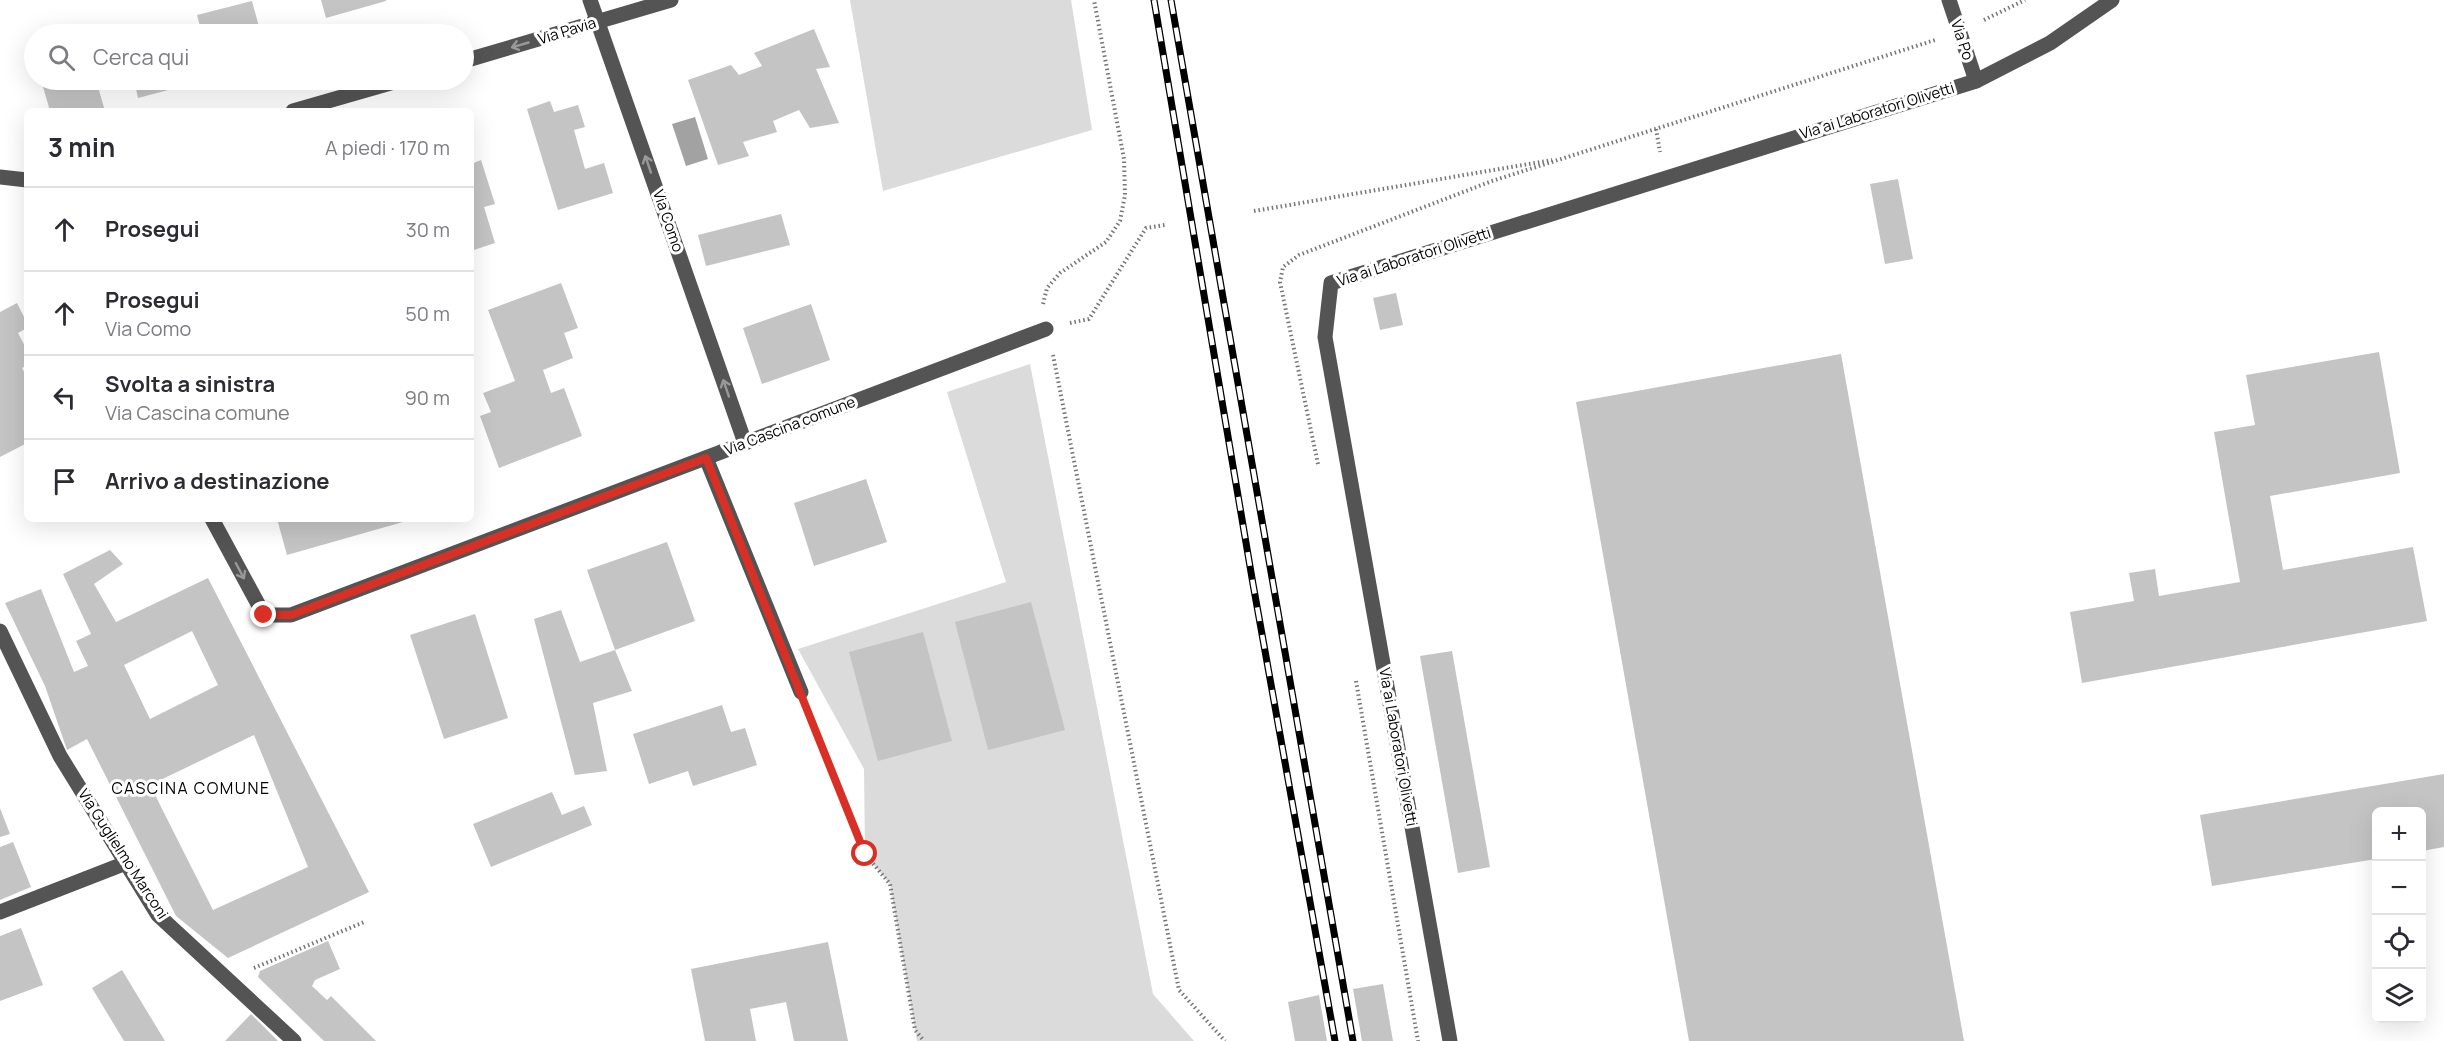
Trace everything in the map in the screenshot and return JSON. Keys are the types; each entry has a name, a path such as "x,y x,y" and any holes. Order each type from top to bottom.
{"street":[{"name":"Via Como","path":"590,0 745,443"},
{"name":"Via Pavia","path":"474,58 671,0"},
{"name":"Via Po","path":"1949,0 1976,81"},
{"name":"Via ai Laboratori Olivetti","path":"1450,1041 1325,337 1331,283 1976,81 2050,44 2112,0"},
{"path":"303,108 366,90"},
{"path":"0,177 24,180"},
{"name":"Via Cascina comune","path":"214,522 264,615 291,615 1046,329"},
{"path":"706,458 801,692"},
{"name":"Via Guglielmo Marconi","path":"0,630 60,756 158,915 294,1041"},
{"path":"0,912 126,863"}],"path":[{"path":"1094,0 1124,159 1125,195 1120,221 1106,242 1060,273 1047,288 1043,306 1179,990 1225,1041"},
{"path":"1319,467 1280,282 1283,267 1299,255 1492,181 1959,32 2025,0"},
{"path":"1254,211 1568,157"},
{"path":"1046,329 1089,319 1146,228 1165,225"},
{"path":"1356,677 1418,1041"},
{"path":"801,692 865,854 890,884 915,1030 924,1041"},
{"path":"228,980 364,922"}],"shaded area":[{"path":"850,0 1071,0 1092,130 883,191"},
{"path":"695,117 708,159 686,166 672,124"},
{"path":"1030,364 1153,994 1194,1041 917,1041 890,884 865,854 864,769 798,649 1006,582 947,392"}],"building":[{"path":"321,0 386,0 386,1 326,18"},
{"path":"252,1 258,24 199,24 197,15"},
{"path":"814,29 830,67 816,69 839,123 810,128 799,110 773,121 777,132 743,142 749,156 718,165 688,80 731,65 739,75 762,66 754,53"},
{"path":"44,90 99,90 104,108 49,108"},
{"path":"136,90 168,90 138,98"},
{"path":"550,101 554,112 578,105 585,127 574,130 585,169 604,163 613,193 558,210 527,109"},
{"path":"481,160 495,204 484,207 495,243 474,250 474,163"},
{"path":"1898,179 1913,259 1885,264 1870,184"},
{"path":"781,214 790,245 706,266 698,235"},
{"path":"561,283 578,328 564,333 573,358 543,370 551,393 564,388 582,436 499,468 480,416 491,412 483,393 515,381 488,310"},
{"path":"1396,293 1403,325 1380,330 1373,298"},
{"path":"17,303 24,317 24,330 18,333 24,344 24,367 22,368 24,372 24,445 0,457 0,312"},
{"path":"811,304 830,360 762,384 743,328"},
{"path":"2379,352 2400,473 2270,496 2283,570 2413,547 2427,621 2082,683 2070,612 2134,601 2129,573 2155,569 2159,596 2240,582 2214,432 2255,425 2246,375"},
{"path":"1841,354 1964,1041 1689,1041 1576,402"},
{"path":"866,479 887,542 814,566 794,503"},
{"path":"278,522 403,522 287,555"},
{"path":"667,542 695,621 615,650 587,570"},
{"path":"110,550 123,564 94,584 116,622 208,578 369,892 228,958 176,916 87,739 67,750 45,686 5,603 41,589 74,672 88,666 76,641 91,634 63,574","holes":["192,631 218,685 150,719 124,665","254,735 308,867 213,910 150,785"]},
{"path":"1031,602 1065,730 988,750 955,622"},
{"path":"561,610 580,662 615,650 632,691 593,703 607,771 575,775 534,619"},
{"path":"475,614 508,718 444,739 410,635"},
{"path":"923,632 952,741 878,761 849,652"},
{"path":"1452,651 1490,867 1458,873 1420,656"},
{"path":"722,705 731,732 745,728 757,765 693,786 688,771 649,784 633,734"},
{"path":"2444,774 2444,847 2426,850 2426,807 2372,807 2372,860 2212,886 2200,815"},
{"path":"552,792 562,815 584,806 592,825 491,867 473,824"},
{"path":"0,808 10,834 0,837"},
{"path":"13,842 31,887 0,900 0,847"},
{"path":"21,928 43,985 0,1001 0,936"},
{"path":"328,941 340,969 315,980 312,986 327,1000 331,996 376,1041 324,1041 258,977 260,971"},
{"path":"828,942 848,1041 794,1041 786,1002 750,1009 756,1041 705,1041 691,969"},
{"path":"122,970 165,1041 124,1041 92,988"},
{"path":"1383,984 1393,1041 1362,1041 1353,989"},
{"path":"1319,995 1327,1041 1295,1041 1288,1002"},
{"path":"251,1014 278,1041 225,1041"}],"railway":[{"path":"1154,0 1253,584 1335,1041"},
{"path":"1171,0 1353,1041"}],"district":[{"name":"CASCINA COMUNE","path":"191,788"}],"route":[{"path":"264,615 275,617 291,615 706,458 865,854"}]}
